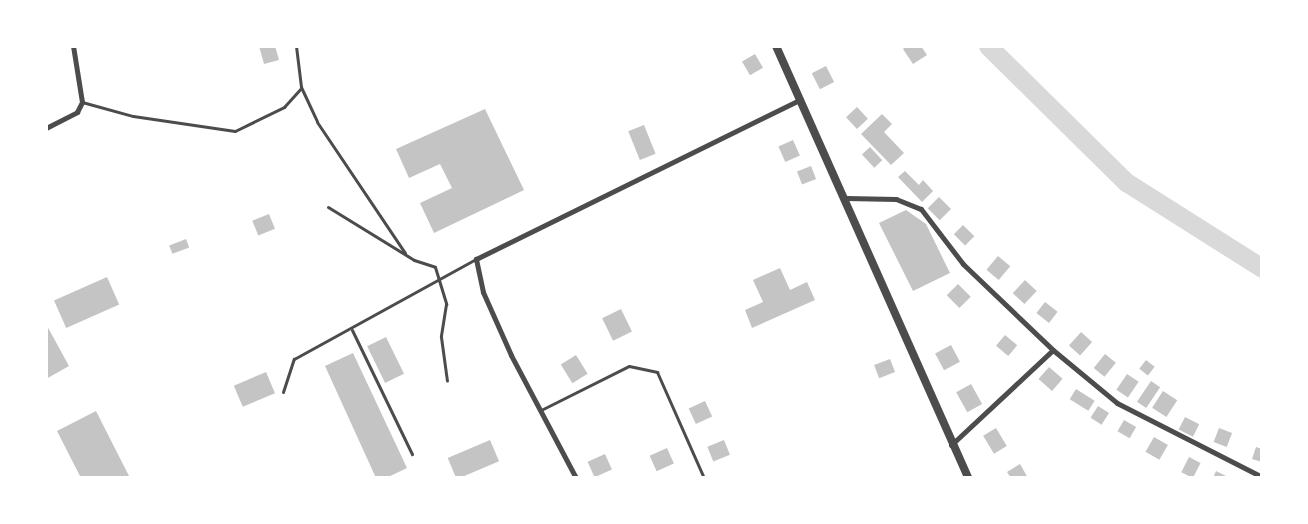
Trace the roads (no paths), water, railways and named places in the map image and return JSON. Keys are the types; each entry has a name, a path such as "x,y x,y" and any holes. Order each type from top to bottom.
{"street":[{"path":"46,128 77,112 82,102 83,88 73,46"},
{"path":"776,46 802,98 951,444 968,478"},
{"path":"576,478 540,410 487,301 476,259 802,98"},
{"path":"846,198 896,199 921,209 963,264 1053,350 1117,403 1262,478"},
{"path":"951,444 1053,350"}],"lane":[{"path":"296,46 301,87 317,122 405,253"},
{"path":"82,102 133,116 235,131 284,107 301,87"},
{"path":"328,207 405,253 435,268 446,304 441,336 446,381"},
{"path":"283,392 294,358 352,330 438,278 476,259"},
{"path":"352,330 412,454"},
{"path":"540,410 629,366 658,372 704,478"}],"waterway":[{"path":"988,46 1126,182 1262,268"}]}
